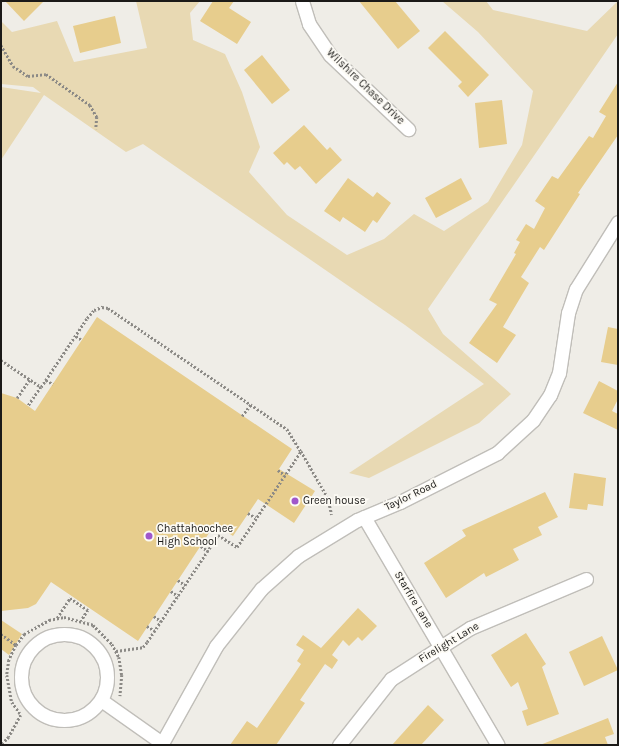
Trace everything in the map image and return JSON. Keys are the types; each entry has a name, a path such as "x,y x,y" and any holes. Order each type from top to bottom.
{"street":[{"name":"Wilshire Chase Drive","path":"302,1 309,24 330,55 408,129"},
{"name":"Taylor Road","path":"161,744 216,646 261,589 298,556 323,539 364,517 497,453 533,420 550,396 559,373 568,313 576,289 618,222"},
{"name":"Starfire Lane","path":"364,517 498,745"},
{"name":"Firelight Lane","path":"339,745 391,679 470,628 586,579"},
{"path":"73,634 87,640 98,650 105,663 107,680 101,700 81,716 69,719 48,716 38,711 27,699 21,674 26,658 34,646 47,637 73,634"},
{"path":"101,700 161,744"}],"path":[{"path":"1,45 13,66 28,76 46,74 90,105 97,117 96,129"},
{"path":"28,406 94,310 102,306 108,308 287,429 328,498 332,515"},
{"path":"76,336 82,340"},
{"path":"1,360 41,387"},
{"path":"17,398 29,380"},
{"path":"46,380 53,384"},
{"path":"242,416 251,404"},
{"path":"116,651 143,646 155,631 218,535 237,547 300,451"},
{"path":"278,470 285,475"},
{"path":"248,513 256,518"},
{"path":"201,546 208,551"},
{"path":"178,580 186,585"},
{"path":"171,590 178,596"},
{"path":"58,618 70,598 88,610 81,621"},
{"path":"154,616 161,621"},
{"path":"1,745 9,737 21,715 12,702 7,675 9,660 16,645 24,634 36,625 58,618 81,621 104,634 116,651 122,675 119,690 121,701"},
{"path":"147,626 155,631"},
{"path":"1,634 16,645"}],"shaded area":[{"path":"136,1 200,1 190,13 193,40 225,54 242,92 260,147 249,172 287,215 347,255 384,239 414,214 444,231 488,202 522,145 533,91 478,32 442,1 486,1 493,10 587,31 618,1 618,34 428,309 443,334 511,394 479,423 369,478 349,473 484,384 405,325 143,144 126,152 44,95 1,160 1,87 41,93 33,87 1,84 1,21 12,32 57,21 74,62 147,48"}],"building":[{"path":"5,1 44,1 24,21"},
{"path":"213,1 234,1 229,8 251,22 237,44 200,21"},
{"path":"359,1 395,1 420,31 398,49"},
{"path":"115,16 121,43 80,53 73,26"},
{"path":"445,31 489,75 468,97 458,86 462,82 428,48"},
{"path":"262,55 290,90 272,104 244,70"},
{"path":"618,82 618,135 578,193 580,194 544,250 540,247 521,277 529,283 503,327 516,335 497,363 469,343 497,304 489,300 516,254 514,253 520,242 516,240 526,224 534,229 545,208 535,201 552,176 558,179 589,136 593,138 606,116 599,112"},
{"path":"502,100 507,144 479,148 475,103"},
{"path":"304,125 327,150 330,147 342,160 316,184 300,166 295,170 287,162 284,165 273,153"},
{"path":"348,178 373,197 377,192 391,203 377,223 373,220 365,232 343,217 340,222 324,211"},
{"path":"461,178 472,199 436,218 425,198"},
{"path":"97,317 292,449 279,469 315,491 294,523 258,499 233,536 215,524 138,641 51,582 36,604 28,608 1,611 1,393 17,398 35,411"},
{"path":"608,327 618,329 618,365 601,362"},
{"path":"599,381 618,391 618,399 612,411 618,414 618,430 583,413"},
{"path":"574,473 606,478 603,506 588,504 587,510 569,508"},
{"path":"545,492 558,517 538,527 542,535 513,549 519,560 486,577 484,573 446,598 424,563 466,536 462,530"},
{"path":"358,608 377,626 362,641 358,637 349,646 343,640 332,655 338,660 332,669 325,664 300,700 305,703 276,745 230,745 247,721 257,728 301,664 297,661 304,650 296,645 303,635 321,648"},
{"path":"1,620 22,634 9,655 1,649"},
{"path":"526,633 546,664 542,667 559,714 527,726 522,711 528,709 518,682 511,687 491,655"},
{"path":"602,636 618,670 584,686 569,652"},
{"path":"428,705 444,720 421,745 392,745"},
{"path":"608,718 614,734 605,737 608,745 540,745"}],"place":[{"name":"Green house","path":"295,501"},
{"name":"Chattahoochee High School","path":"149,536"}]}
